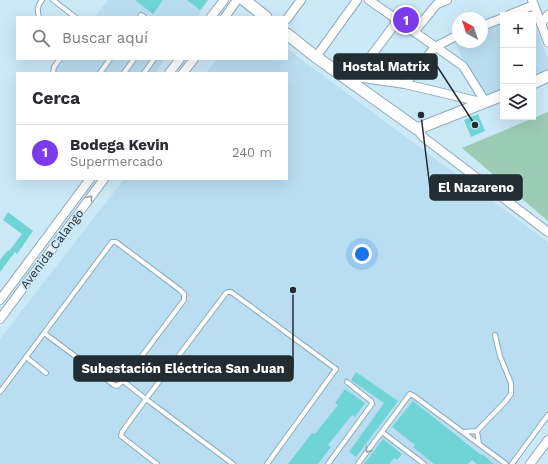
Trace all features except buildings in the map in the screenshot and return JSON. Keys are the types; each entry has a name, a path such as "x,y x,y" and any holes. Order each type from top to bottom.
{"street":[{"path":"212,16 224,0"},
{"path":"226,16 237,0"},
{"path":"244,0 265,16"},
{"path":"288,18 300,0"},
{"path":"316,56 357,0"},
{"path":"369,0 463,66 486,103"},
{"path":"414,32 435,1 446,0"},
{"path":"515,12 533,3 545,22 548,42"},
{"path":"545,22 548,14"},
{"path":"488,24 500,19"},
{"path":"354,80 398,20"},
{"path":"288,35 316,56 354,80 417,129 423,137 548,232"},
{"path":"405,84 435,47 452,38"},
{"path":"170,72 179,60"},
{"path":"184,72 193,60"},
{"path":"536,81 548,76"},
{"path":"354,80 405,84 486,103"},
{"path":"417,129 500,96"},
{"name":"Avenida Calango","path":"0,300 89,180"},
{"name":"Avenida Calango","path":"0,319 103,180"},
{"path":"530,464 548,440"}],"lane":[{"path":"39,16 37,11 42,0"},
{"path":"53,0 74,16"},
{"path":"52,72 59,60"},
{"path":"101,72 109,60"},
{"path":"125,72 133,60"},
{"path":"145,72 153,60"},
{"path":"0,392 108,246 112,242 116,242 184,294 184,300 123,381 117,386 44,333"},
{"path":"157,464 124,439 121,436 122,432 228,292 231,292 336,370 267,464"},
{"path":"464,432 477,431 511,394 511,383 500,356 495,335"},
{"path":"26,358 46,374"},
{"path":"123,381 233,464"},
{"path":"328,464 372,404 371,401 347,382"},
{"path":"358,464 410,394 506,464"},
{"path":"512,464 548,415"},
{"path":"477,431 479,444"},
{"path":"382,432 424,464"}],"shaded area":[{"path":"108,0 209,0 198,16 96,16"},
{"path":"500,21 500,93 487,99 464,63 457,48 488,48 488,26"},
{"path":"536,30 548,58 548,73 536,78"},
{"path":"288,50 548,242 548,420 515,464 0,464 0,339 123,180 288,180 288,72 207,72 216,60 288,60"},
{"path":"63,60 164,60 156,72 55,71"}],"green space":[{"path":"548,112 548,221 462,148 529,120 536,120 536,117"}],"place":[{"name":"Bodega Kevin","path":"406,20"},
{"name":"El Nazareno","path":"421,115"},
{"name":"Hostal Matrix","path":"475,125"},
{"name":"Subestación Eléctrica San Juan","path":"293,290"}]}
